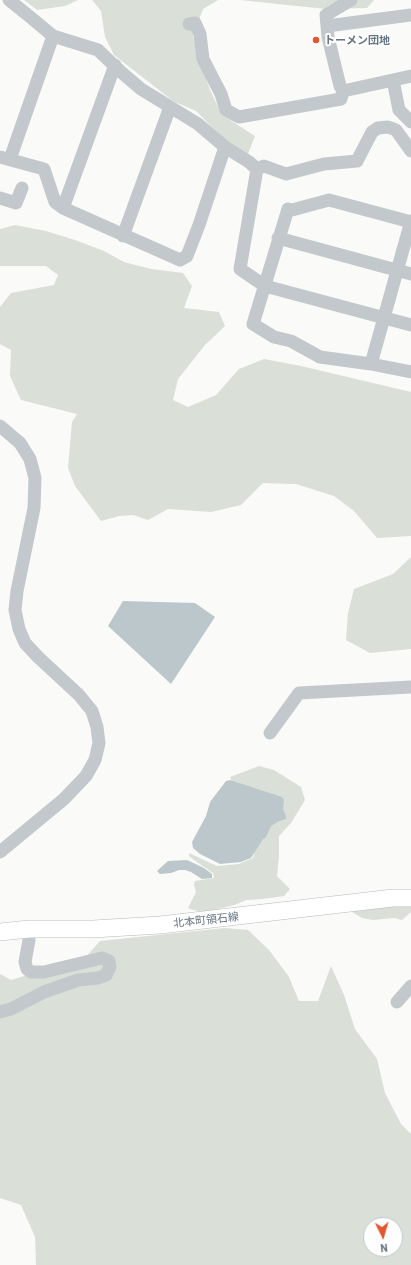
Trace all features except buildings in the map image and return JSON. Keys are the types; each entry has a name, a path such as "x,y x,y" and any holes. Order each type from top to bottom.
{"main road":[{"name":"北本町領石線","path":"0,932 29,929 93,929 160,925 393,898 411,898"}],"street":[{"path":"9,0 52,36 98,50 141,89 198,124 225,147 249,162 257,169"},
{"path":"189,24 195,23 200,34 203,58 226,110 240,117 341,99 343,91 340,86 328,37 326,15 351,0"},
{"path":"327,26 411,14"},
{"path":"52,36 5,158 44,169 55,202 63,208 123,236 180,260 187,256 200,225 225,147"},
{"path":"63,208 115,65"},
{"path":"343,91 411,76"},
{"path":"393,80 399,110 411,122"},
{"path":"123,236 170,107"},
{"path":"257,169 264,166 286,174 324,164 357,161 372,132 378,128 388,127 396,130 411,151"},
{"path":"257,169 240,269 265,286 411,325"},
{"path":"0,198 16,203 22,188"},
{"path":"371,364 397,270 408,243 411,221 329,200 292,210 288,209 253,324 274,337 291,341 320,357 371,364 411,372"},
{"path":"278,238 411,274"},
{"path":"0,426 20,443 30,459 35,478 34,508 17,591 15,610 19,629 25,643 79,695 92,711 97,727 99,743 95,760 86,776 64,799 0,852"},
{"path":"270,733 299,693 411,687"},
{"path":"0,1012 44,992 78,980 98,978 106,975 110,967 109,961 102,958 44,972 31,972 27,968 25,962 29,940 29,929"},
{"path":"397,1002 411,986"}],"shaded area":[{"path":"24,0 78,0 65,6 37,10"},
{"path":"92,0 218,0 203,9 193,36 210,90 222,115 255,136 248,154 225,140 196,111 173,101 114,55 105,37 101,11"},
{"path":"240,0 374,0 367,8 326,9"},
{"path":"15,225 46,231 75,240 104,251 124,262 151,269 183,273 192,286 184,308 219,312 225,326 205,345 178,379 173,400 188,407 216,395 239,369 264,359 301,366 411,392 411,536 377,538 354,511 334,496 296,484 263,483 241,505 211,512 168,509 148,520 133,515 119,516 101,521 75,486 68,468 72,422 77,414 21,400 10,376 11,350 0,344 0,307 11,293 54,285 58,275 46,266 0,266 0,229"},
{"path":"411,557 411,649 370,653 346,640 348,613 354,589 393,574"},
{"path":"123,601 195,603 215,617 171,684 108,626"},
{"path":"259,766 274,770 301,787 305,800 291,823 279,836 277,876 290,889 284,896 247,900 214,910 203,912 188,908 196,892 194,885 195,881 214,878 213,873 189,856 189,853 217,866 239,864 253,858 257,843 230,777"},
{"path":"230,780 282,797 284,800 283,809 286,819 271,826 266,837 263,839 251,858 241,862 220,864 200,854 193,848 192,842 206,816 210,802 226,781"},
{"path":"187,860 204,868 212,874 212,878 202,879 185,870 160,874 157,871 168,861"},
{"path":"411,904 411,912 402,920 394,918 373,920 362,918 352,912 355,909"},
{"path":"225,928 248,930 269,950 289,977 299,1001 318,1001 331,966 344,995 355,1029 377,1059 385,1093 401,1124 411,1134 411,1265 36,1265 35,1237 21,1205 0,1198 0,974 11,980 85,958 100,941"}],"place":[{"name":"トーメン団地","path":"316,40"}]}
